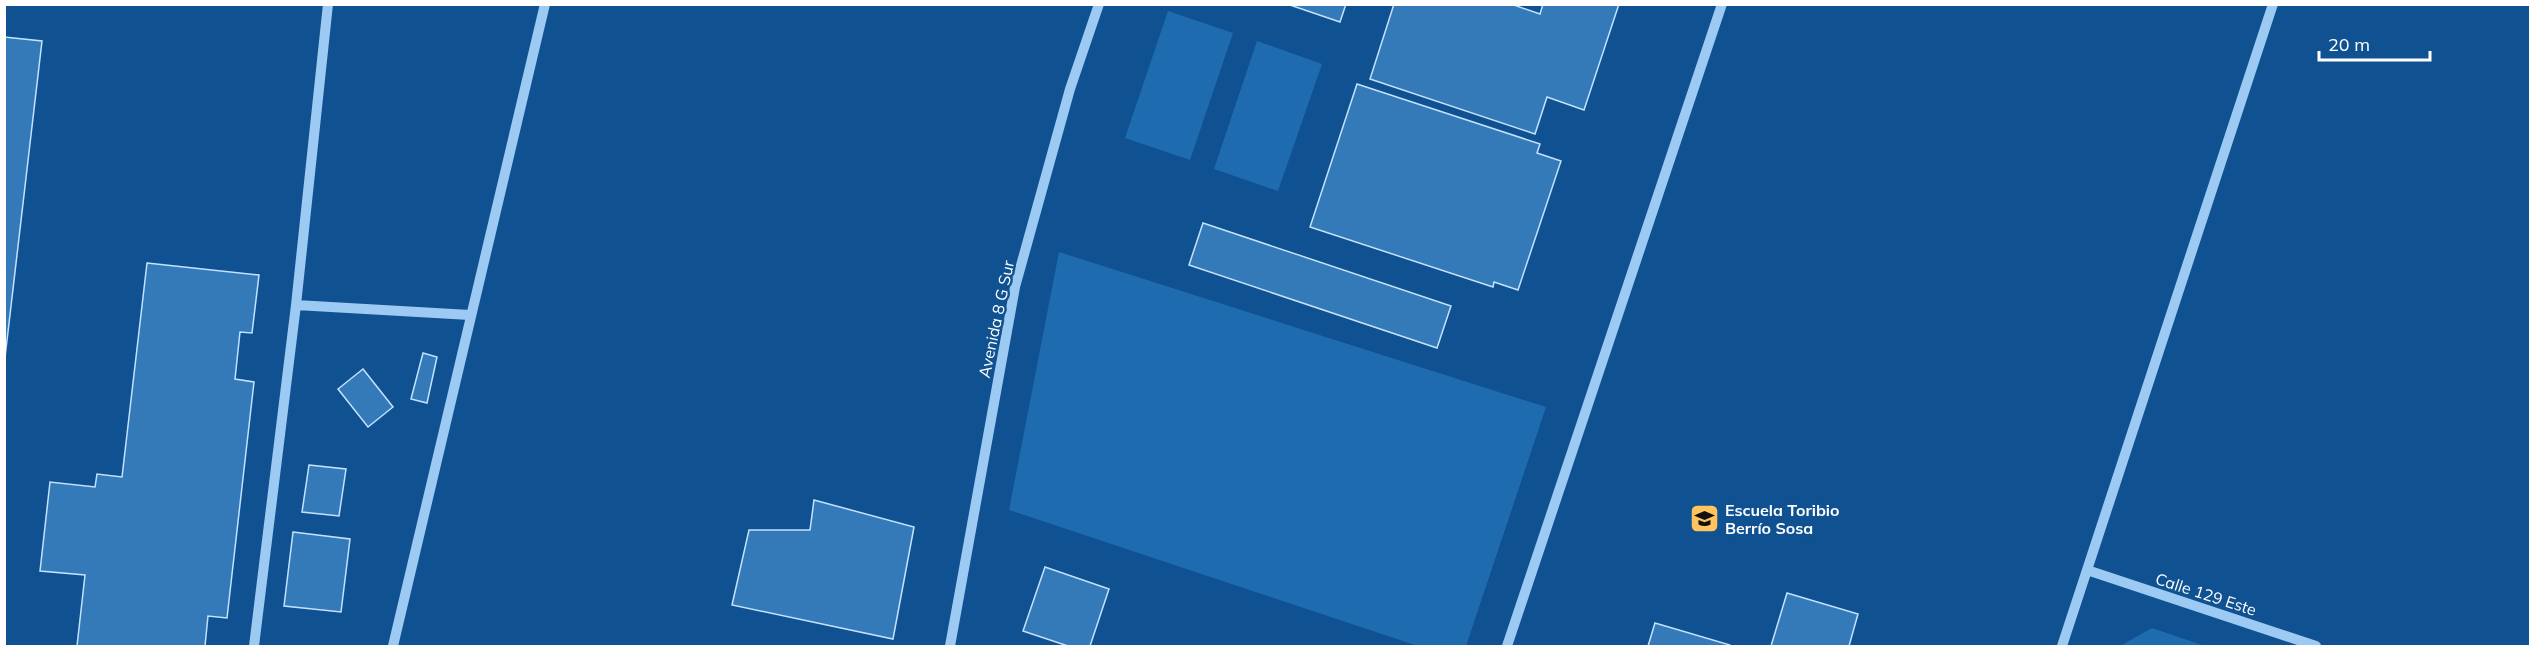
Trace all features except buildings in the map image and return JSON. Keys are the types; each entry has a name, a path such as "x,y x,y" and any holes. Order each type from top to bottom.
{"street":[{"path":"254,646 296,305 328,4"},
{"path":"393,646 545,4"},
{"name":"Avenida 8 G Sur","path":"950,646 1015,287 1070,89 1099,4"},
{"path":"1507,646 1722,4"},
{"path":"2062,646 2273,4"},
{"path":"296,305 470,315"},
{"name":"Calle 129 Este","path":"2087,570 2316,646"}],"shaded area":[{"path":"1168,11 1233,33 1190,160 1125,138"},
{"path":"1257,41 1322,64 1278,191 1214,169"},
{"path":"1059,252 1546,407 1466,646 1418,646 1009,510"},
{"path":"2152,628 2205,646 2120,646"}],"place":[{"name":"Escuela Toribio Berrío Sosa","path":"1704,519"}]}
